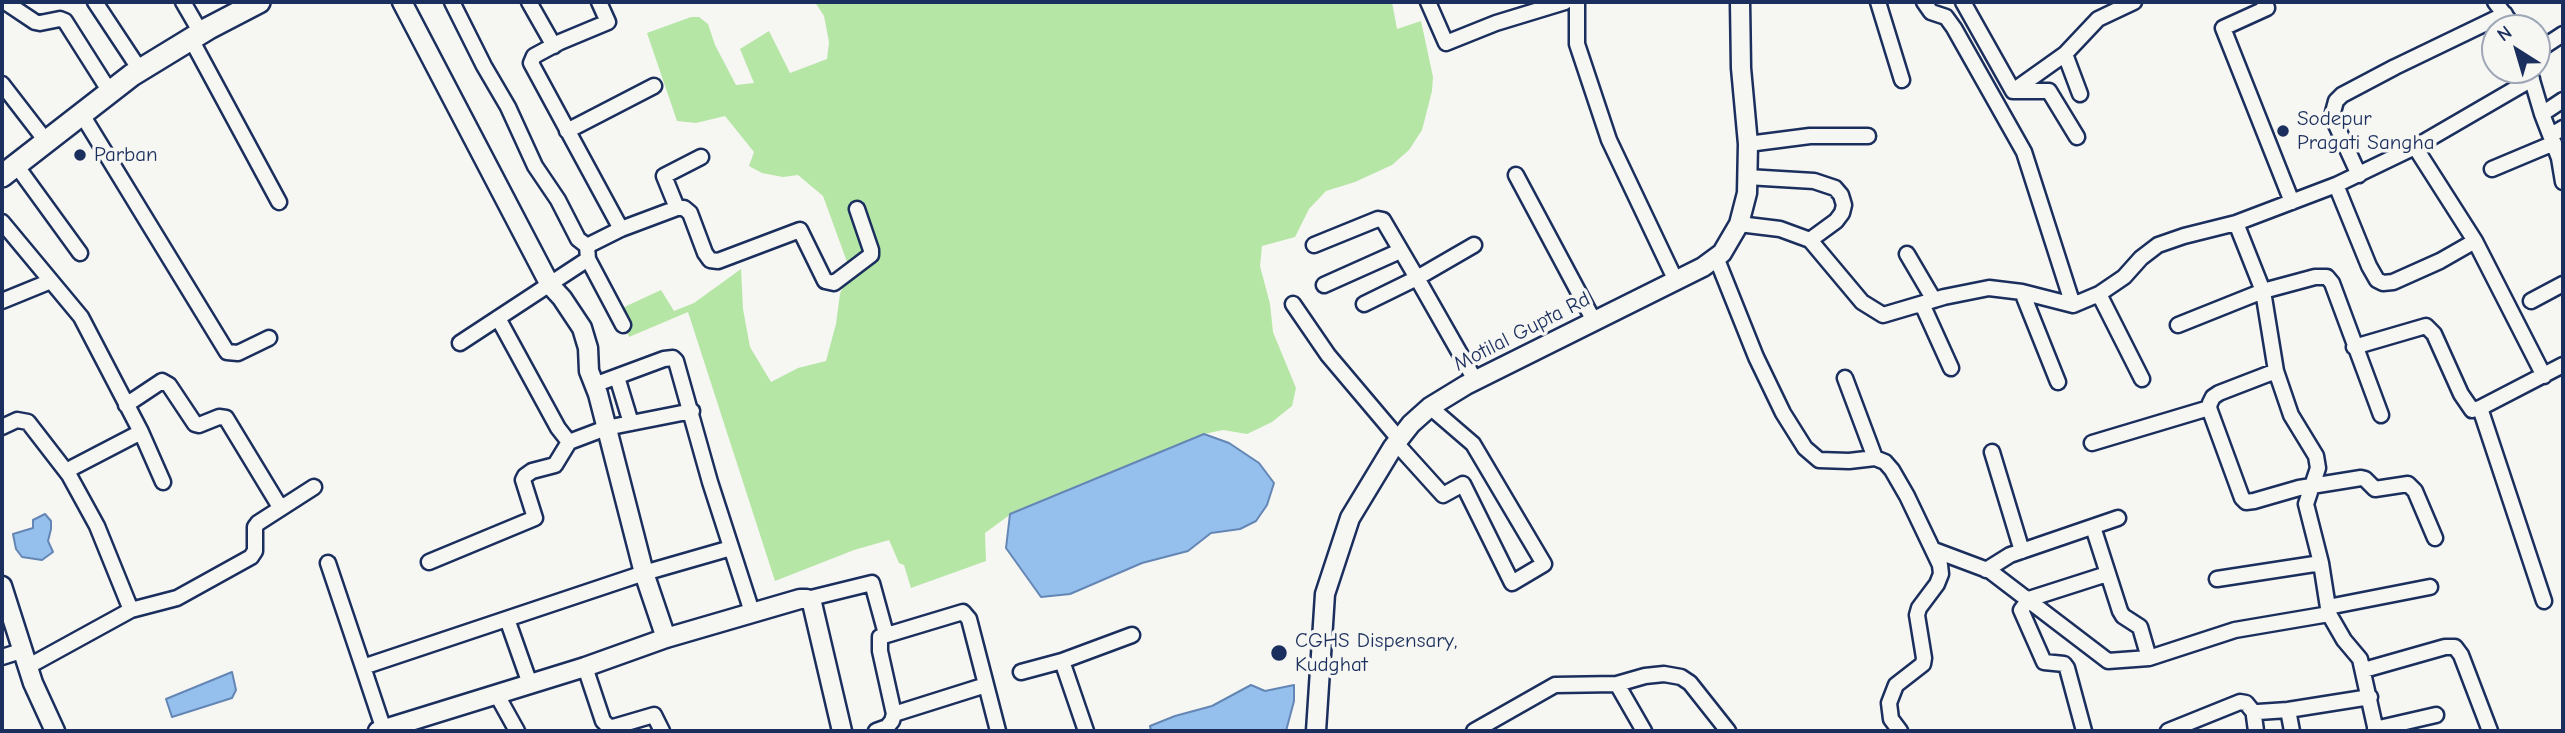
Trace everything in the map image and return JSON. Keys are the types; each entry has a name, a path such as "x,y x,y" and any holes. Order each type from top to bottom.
{"main road":[{"path":"9,170 140,70 260,2"}],"street":[{"path":"5,2 35,22 60,19 65,21 110,92"},
{"path":"96,2 140,70"},
{"path":"183,2 196,36 279,202"},
{"path":"402,2 550,285 582,328 588,348 589,371 630,511 644,573 666,638"},
{"path":"452,2 508,107 535,166 558,200 623,325"},
{"path":"529,2 554,46"},
{"path":"599,2 608,22 534,55 531,63 621,229"},
{"path":"1428,2 1446,43 1496,23 1565,2"},
{"path":"1577,2 1577,44 1609,140 1675,281"},
{"name":"Motilal Gupta Rd","path":"1316,731 1325,594 1350,518 1411,424 1430,407 1475,380 1703,267 1722,253 1739,224 1747,193 1748,144 1741,68 1740,2"},
{"path":"1878,2 1902,80"},
{"path":"1924,2 1931,12 1946,17 1954,28 2024,152 2073,305"},
{"path":"1962,2 2013,91"},
{"path":"2013,91 2065,54 2098,19 2134,2"},
{"path":"2264,2 2267,8 2223,28 2292,202"},
{"path":"2495,2 2505,14"},
{"path":"2359,175 2332,116 2336,101 2342,95 2395,67 2481,26"},
{"path":"2065,54 2080,94"},
{"path":"1739,224 1780,229 1810,240 1870,309 1882,314 1989,288 2022,292 2073,305 2099,294 2124,277 2141,258 2158,245 2236,223 2359,175 2415,147 2515,84"},
{"path":"2534,84 2542,114 2556,136 2563,182"},
{"path":"2,85 46,141"},
{"path":"567,131 654,86"},
{"path":"2013,91 2049,91 2077,137"},
{"path":"2542,114 2563,100"},
{"path":"81,113 227,352 238,353 269,338"},
{"path":"1748,144 1817,136 1868,136"},
{"path":"2492,169 2556,136"},
{"path":"2415,147 2475,242 2544,376"},
{"path":"677,208 664,176 701,157"},
{"path":"9,170 80,253"},
{"path":"1516,175 1594,321"},
{"path":"1747,177 1814,181 1835,188 1844,205 1842,213 1836,221 1810,240"},
{"path":"2336,185 2376,280 2383,283 2393,282 2475,242"},
{"path":"460,343 550,285 587,253 621,229 677,208 684,208 690,213 710,260 718,261 800,230 816,267 825,281 834,283 871,256 858,209"},
{"path":"1314,245 1380,219 1388,226 1475,380"},
{"path":"2,222 81,317 141,432 163,482"},
{"path":"2236,223 2263,291 2276,371 2291,415 2316,456 2318,468 2306,504 2321,563 2328,611 2344,640 2360,659 2376,730 2435,715"},
{"path":"1364,304 1474,246"},
{"path":"1324,285 1400,251"},
{"path":"1907,254 1928,302 1951,368"},
{"path":"1716,257 1756,357 1783,413 1805,448 1819,460 1875,458 1885,462 1892,470 1934,550 1941,574 1917,615 1923,664 1896,685 1889,703 1891,719 1900,731"},
{"path":"2178,325 2263,291 2315,276 2327,277 2332,283 2381,415"},
{"path":"2,301 51,281"},
{"path":"2531,301 2563,284"},
{"path":"2022,292 2058,382"},
{"path":"2099,294 2142,379"},
{"path":"1293,304 1328,355 1443,495 1463,484 1512,583 1544,564 1474,444 1430,407"},
{"path":"498,318 558,428 569,442"},
{"path":"2354,347 2426,326 2434,334 2466,404 2472,410 2563,365"},
{"path":"594,385 673,358 676,360 710,482 752,612"},
{"path":"2276,371 2219,393 2213,397 2209,408 2242,498 2246,502 2299,488 2361,478 2375,489 2408,484 2415,491 2435,538"},
{"path":"617,377 631,423"},
{"path":"1845,378 1875,458"},
{"path":"126,405 162,381 169,385 195,424 223,416 280,507"},
{"path":"2092,443 2209,408"},
{"path":"2480,408 2544,601"},
{"path":"429,562 535,518 524,476 555,465 569,442 606,428 692,411"},
{"path":"2,427 17,420 28,422 66,471 97,526 131,610"},
{"path":"66,471 141,432"},
{"path":"1992,452 2022,551"},
{"path":"2,657 26,658 146,604 177,598 251,556 255,551 255,527 280,507 314,486"},
{"path":"1986,570 2010,555 2118,518"},
{"path":"2092,527 2120,611 2140,627 2149,657"},
{"path":"363,667 644,573 731,548"},
{"path":"1934,550 1986,570 2029,599 2108,661 2149,657 2235,630 2430,587"},
{"path":"328,563 381,730 752,612 872,583 886,634"},
{"path":"2217,579 2321,563"},
{"path":"2084,731 2067,668 2064,664 2044,662 2022,614 2022,606 2029,599 2107,574"},
{"path":"2,586 26,658 55,731"},
{"path":"807,599 812,603 842,731"},
{"path":"876,731 887,727 894,715 880,637 963,612 969,620 998,731"},
{"path":"507,619 530,684"},
{"path":"1021,672 1062,661 1132,635"},
{"path":"2364,670 2445,647 2455,647 2490,731"},
{"path":"1062,661 1086,731"},
{"path":"585,667 603,721 608,726 613,727 654,715 662,731"},
{"path":"1474,731 1555,685 1617,684 1655,675 1681,677 1690,682 1728,731"},
{"path":"1617,684 1644,731"},
{"path":"894,715 986,685"},
{"path":"497,695 517,731"},
{"path":"2255,714 2370,697"},
{"path":"2168,731 2240,702 2246,704 2255,714 2256,731"},
{"path":"2288,710 2292,731"}],"green space":[{"path":"815,2 1392,2 1397,29 1421,21 1433,77 1432,91 1422,130 1409,150 1392,165 1355,182 1326,191 1309,209 1295,237 1262,246 1260,266 1270,304 1273,332 1296,388 1292,406 1272,422 1247,434 1223,430 1204,434 1015,511 985,533 986,561 911,588 904,565 899,563 889,540 854,550 775,581 688,312 629,337 620,309 661,290 674,311 694,303 741,269 743,309 750,347 771,382 798,368 826,361 836,324 840,294 850,270 823,196 798,175 783,177 762,173 749,166 754,152 725,116 696,123 677,121 647,33 691,17 699,17 708,24 715,45 736,85 754,83 740,49 769,31 790,73 827,59 829,42 824,16"}],"water":[{"path":"1204,434 1229,443 1259,463 1274,483 1267,505 1256,521 1240,529 1211,533 1188,551 1142,563 1070,594 1041,597 1006,548 1010,514"},
{"path":"45,514 51,521 48,541 53,552 42,560 22,557 16,549 13,534 33,528 33,520"},
{"path":"232,672 236,690 232,698 172,717 166,699"},
{"path":"1251,685 1265,691 1294,685 1294,701 1286,731 1151,731 1150,726 1212,706"}],"place":[{"name":"Sodepur Pragati Sangha","path":"2283,131"},
{"name":"Parban","path":"80,155"},
{"name":"CGHS Dispensary, Kudghat","path":"1279,653"}]}
